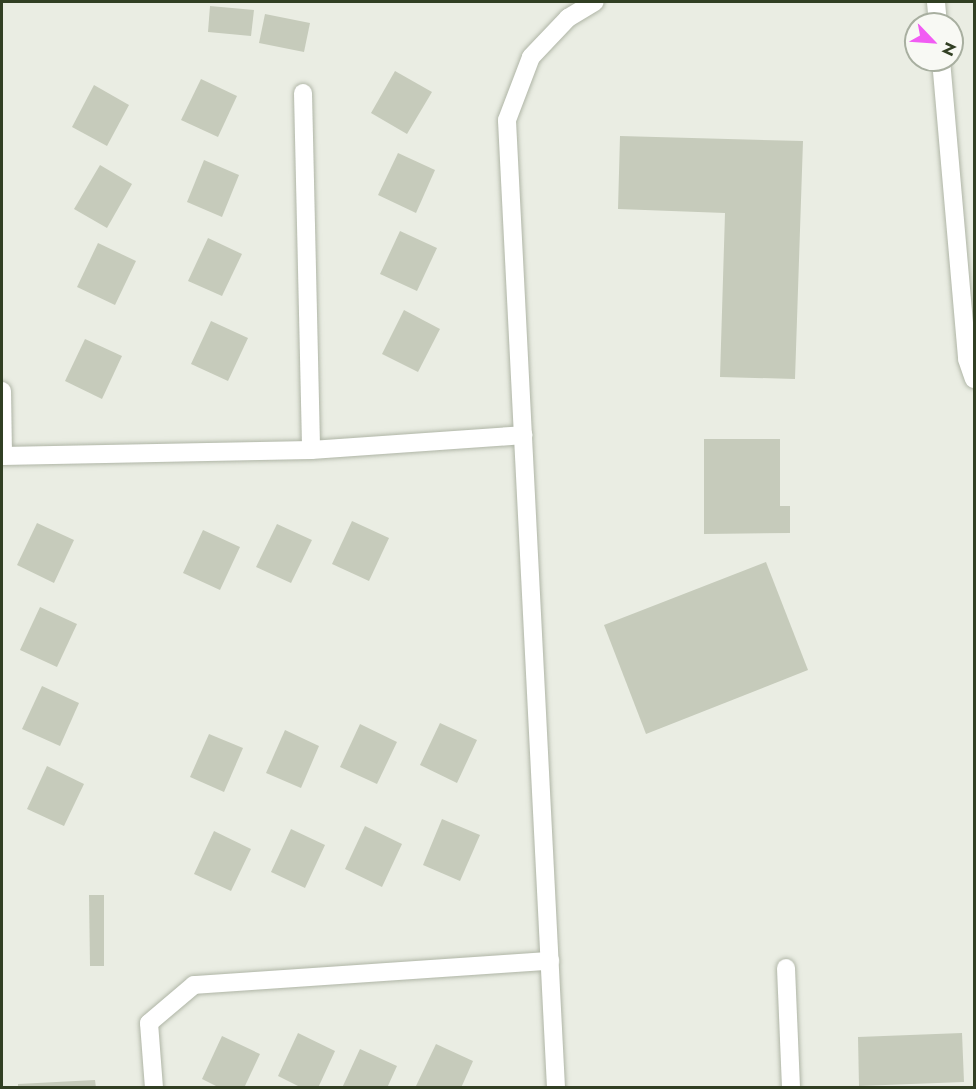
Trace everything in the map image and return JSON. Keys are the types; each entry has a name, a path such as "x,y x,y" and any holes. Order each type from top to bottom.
{"street":[{"path":"556,1088 507,120 531,57 568,18 595,2"},
{"path":"942,72 967,359 975,379"},
{"path":"303,93 311,450"},
{"path":"2,391 2,456 311,450 523,435"},
{"path":"154,1088 149,1023 194,985 550,961"},
{"path":"786,968 791,1088"}],"building":[{"path":"210,6 254,10 251,36 208,32"},
{"path":"265,14 310,23 304,52 259,43"},
{"path":"395,71 432,92 407,134 371,113"},
{"path":"201,79 237,96 218,137 181,120"},
{"path":"94,85 129,105 107,146 72,127"},
{"path":"620,136 803,141 795,379 720,377 725,213 618,209"},
{"path":"398,153 435,170 416,213 378,195"},
{"path":"204,160 239,175 222,217 187,202"},
{"path":"100,165 132,184 107,228 74,209"},
{"path":"400,231 437,248 417,291 380,274"},
{"path":"208,238 242,254 222,296 188,281"},
{"path":"98,243 136,261 115,305 77,287"},
{"path":"404,310 440,329 418,372 382,354"},
{"path":"211,321 248,338 228,381 191,364"},
{"path":"85,339 122,356 102,399 65,381"},
{"path":"704,439 780,439 780,506 790,506 790,533 704,534"},
{"path":"352,521 389,538 369,581 332,564"},
{"path":"37,523 74,540 54,583 17,565"},
{"path":"277,524 312,540 291,583 256,567"},
{"path":"203,530 240,547 220,590 183,573"},
{"path":"766,562 808,670 646,734 604,625"},
{"path":"40,607 77,624 57,667 20,650"},
{"path":"42,686 79,703 60,746 22,729"},
{"path":"440,723 477,740 457,783 420,765"},
{"path":"360,724 397,742 377,784 340,767"},
{"path":"285,730 319,746 301,788 266,773"},
{"path":"209,734 243,748 224,792 190,777"},
{"path":"47,766 84,784 64,826 27,809"},
{"path":"442,819 480,835 460,881 423,865"},
{"path":"365,826 402,844 382,887 345,869"},
{"path":"291,829 325,845 305,888 271,872"},
{"path":"214,831 251,849 231,891 194,874"},
{"path":"89,895 104,895 104,966 90,966"},
{"path":"298,1033 335,1051 318,1088 302,1088 278,1076"},
{"path":"962,1033 964,1082 859,1086 858,1037"},
{"path":"222,1036 260,1054 244,1088 220,1088 202,1079"},
{"path":"436,1044 473,1061 461,1088 416,1086"},
{"path":"360,1049 397,1066 387,1088 342,1088"},
{"path":"95,1080 96,1088 18,1088 18,1084"}]}
